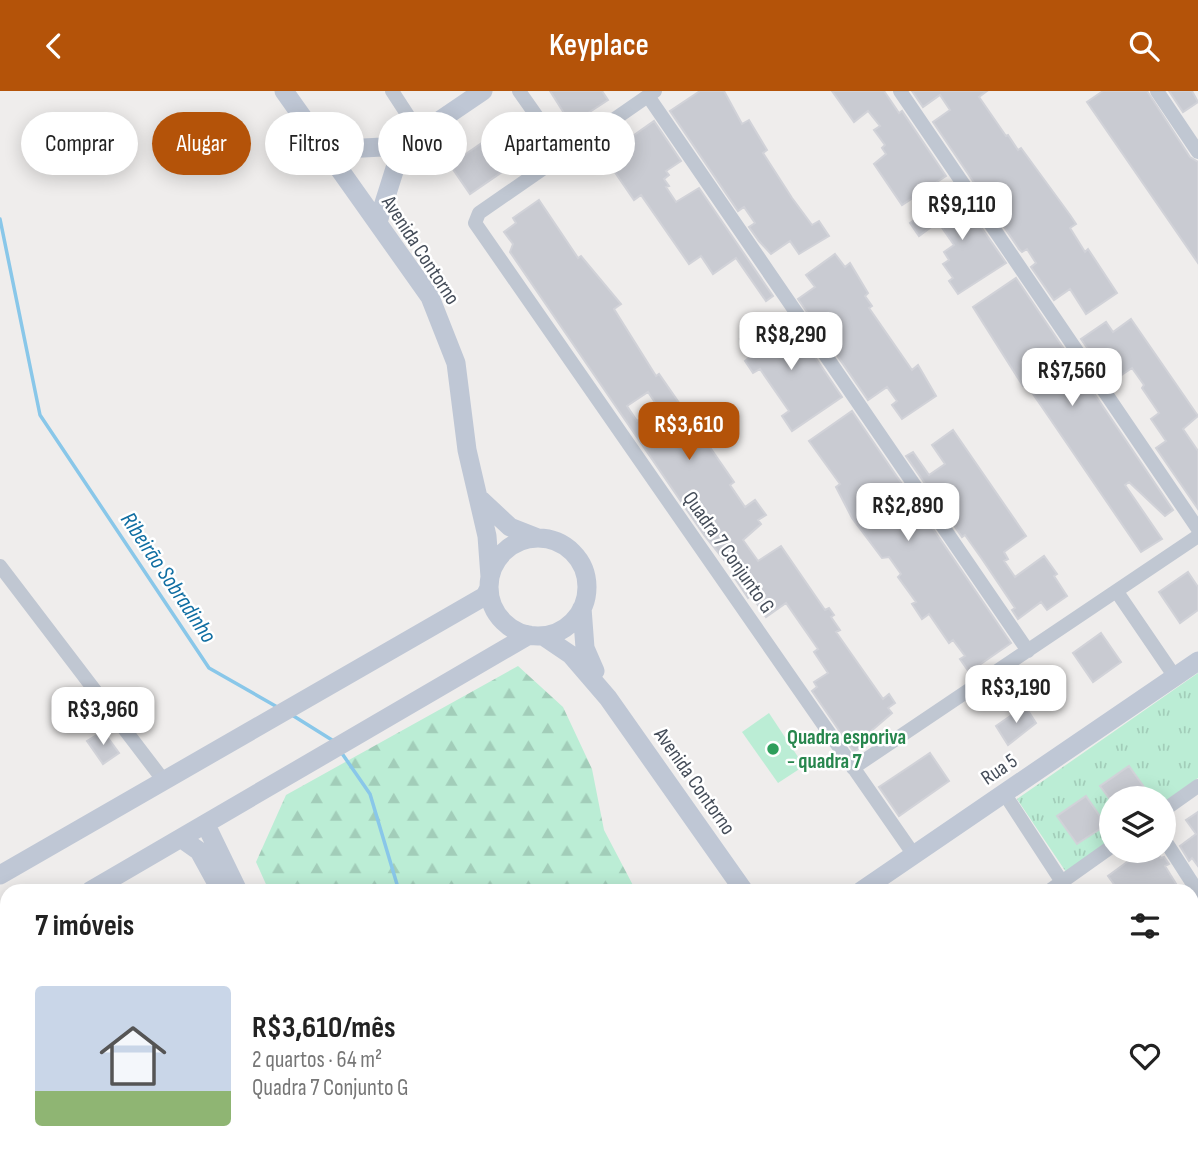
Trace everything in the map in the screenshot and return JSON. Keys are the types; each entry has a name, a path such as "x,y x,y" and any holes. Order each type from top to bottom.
{"main road":[{"name":"Avenida Contorno","path":"284,91 298,112"},
{"path":"452,112 483,91"},
{"name":"Avenida Contorno","path":"343,175 430,297 446,333 456,363 464,434 487,536 489,582"},
{"path":"378,222 393,175"},
{"path":"102,884 536,636 559,631 572,622 582,608 587,593 586,576 580,560 562,544 510,527 478,496"},
{"path":"0,875 485,596 496,561 507,549 521,541 538,537"},
{"path":"489,582 496,613 516,631 536,636"},
{"name":"Avenida Contorno","path":"582,608 585,649 608,698"},
{"name":"Avenida Contorno","path":"536,636 571,655 608,698 739,884"},
{"name":"Rua 5","path":"871,884 1198,661"},
{"path":"206,825 236,884"},
{"path":"182,839 199,851 217,884"}],"street":[{"path":"391,91 405,112"},
{"path":"519,91 534,112"},
{"path":"900,91 1198,529"},
{"path":"1157,91 1198,152"},
{"path":"625,112 651,94 1028,651"},
{"name":"Quadra 7 Conjunto G","path":"535,175 480,213 475,223 914,855"},
{"path":"853,768 1198,536"},
{"path":"0,566 164,781"},
{"path":"1117,592 1175,677"},
{"path":"1176,802 1198,786"},
{"path":"1004,793 1062,882"},
{"path":"1059,884 1099,856"},
{"path":"1176,858 1193,884"}],"green space":[{"path":"518,666 563,707 592,769 604,830 632,884 266,884 256,862 286,795"},
{"path":"1198,673 1198,778 1176,794 1176,786 1099,786 1099,848 1066,872 1017,799"},
{"name":"Quadra esporiva - quadra 7","path":"769,713 804,766 778,783 742,732"}],"building":[{"path":"550,91 602,91 608,100 590,112 563,112"},
{"path":"700,91 724,91 742,124 749,120 767,150 763,153 792,198 812,225 819,221 829,236 799,254 790,241 771,254 759,241 749,227 755,223 744,207 738,211 670,111"},
{"path":"832,91 884,91 899,113 902,111 946,176 902,205 874,164 886,154 882,148 885,145 874,130 880,126 868,111 854,122"},
{"path":"912,91 987,91 979,97 1006,136 1008,135 1018,150 1021,148 1070,215 1076,224 1070,228 1085,252 1088,249 1117,293 1086,314 1070,289 1054,300 1031,267 1036,263 1027,249 1022,252 1019,249 933,122 950,110 940,95 923,107"},
{"path":"1103,91 1147,91 1190,157 1198,162 1198,263 1087,102"},
{"path":"1169,91 1192,91 1198,102 1183,112"},
{"path":"654,121 681,161 666,171 669,175 664,179 676,202 699,188 773,296 766,301 736,258 713,274 701,256 689,264 641,195 634,200 617,175 635,175 635,134"},
{"path":"481,144 481,175 498,175 470,194 457,175 467,175 467,153"},
{"path":"956,191 1006,263 958,294 949,281 953,278 943,264 949,260 944,252 954,245 938,222 919,236 910,223"},
{"path":"539,200 578,258 581,256 621,304 614,309 656,376 659,374 734,482 730,485 745,507 755,500 766,515 758,520 761,524 743,540 758,561 781,546 825,610 829,608 834,615 831,617 840,630 836,632 883,699 889,694 895,703 888,708 892,713 870,732 874,738 854,752 812,691 817,687 814,682 828,673 814,652 818,649 786,603 766,617 751,595 748,598 734,577 737,576 704,535 510,252 513,244 504,232 516,223 513,218","holes":["648,392 658,407 637,421 627,406"]},
{"path":"835,254 845,267 850,263 868,293 865,296 872,306 869,308 912,370 918,365 936,396 902,419 892,405 897,401 887,387 868,400 798,299 815,287 806,275"},
{"path":"1016,278 1173,510 1165,516 1129,482 1125,485 1162,539 1141,552 1026,384 1023,386 973,307"},
{"path":"786,314 842,397 792,431 782,416 789,411 760,369 753,373 745,361 751,356 740,339 758,327 765,338 780,327 776,321"},
{"path":"1131,319 1198,416 1183,429 1198,451 1198,509 1156,448 1166,441 1151,419 1159,413 1142,388 1144,385 1132,368 1111,382 1081,339 1106,322 1113,332"},
{"path":"852,411 902,484 875,502 885,517 910,503 924,522 927,520 1011,643 969,672 960,659 965,656 953,640 949,643 929,614 922,619 912,604 916,602 898,577 901,574 889,557 882,558 852,518 836,487 840,484 809,441"},
{"path":"953,430 1026,536 1004,552 1008,559 1004,561 1015,577 1044,556 1057,574 1054,576 1067,596 1047,610 1041,602 1018,619 1012,610 1015,608 982,559 965,535 962,537 906,456 913,452 929,475 945,464 932,445"},
{"path":"1188,572 1198,587 1198,610 1180,623 1159,592"},
{"path":"1101,633 1121,662 1093,682 1073,653"},
{"path":"1025,706 1036,723 1008,745 996,726"},
{"path":"103,731 119,753 103,764 87,741"},
{"path":"930,753 949,781 899,816 879,787"},
{"path":"1129,766 1143,786 1100,786"},
{"path":"1086,796 1099,815 1099,830 1077,844 1057,816"},
{"path":"1198,812 1198,866 1192,858 1189,861 1180,846 1196,834 1186,820"},
{"path":"1126,863 1168,863 1165,866 1176,884 1114,884 1108,876"}],"waterway":[{"name":"Ribeirão Sobradinho","path":"0,219 40,415 209,668 279,708"},
{"name":"Ribeirão Sobradinho","path":"292,715 332,740"},
{"name":"Ribeirão Sobradinho","path":"341,752 370,794 397,884"}],"place":[{"name":"Quadra esporiva - quadra 7","path":"773,749"}]}
